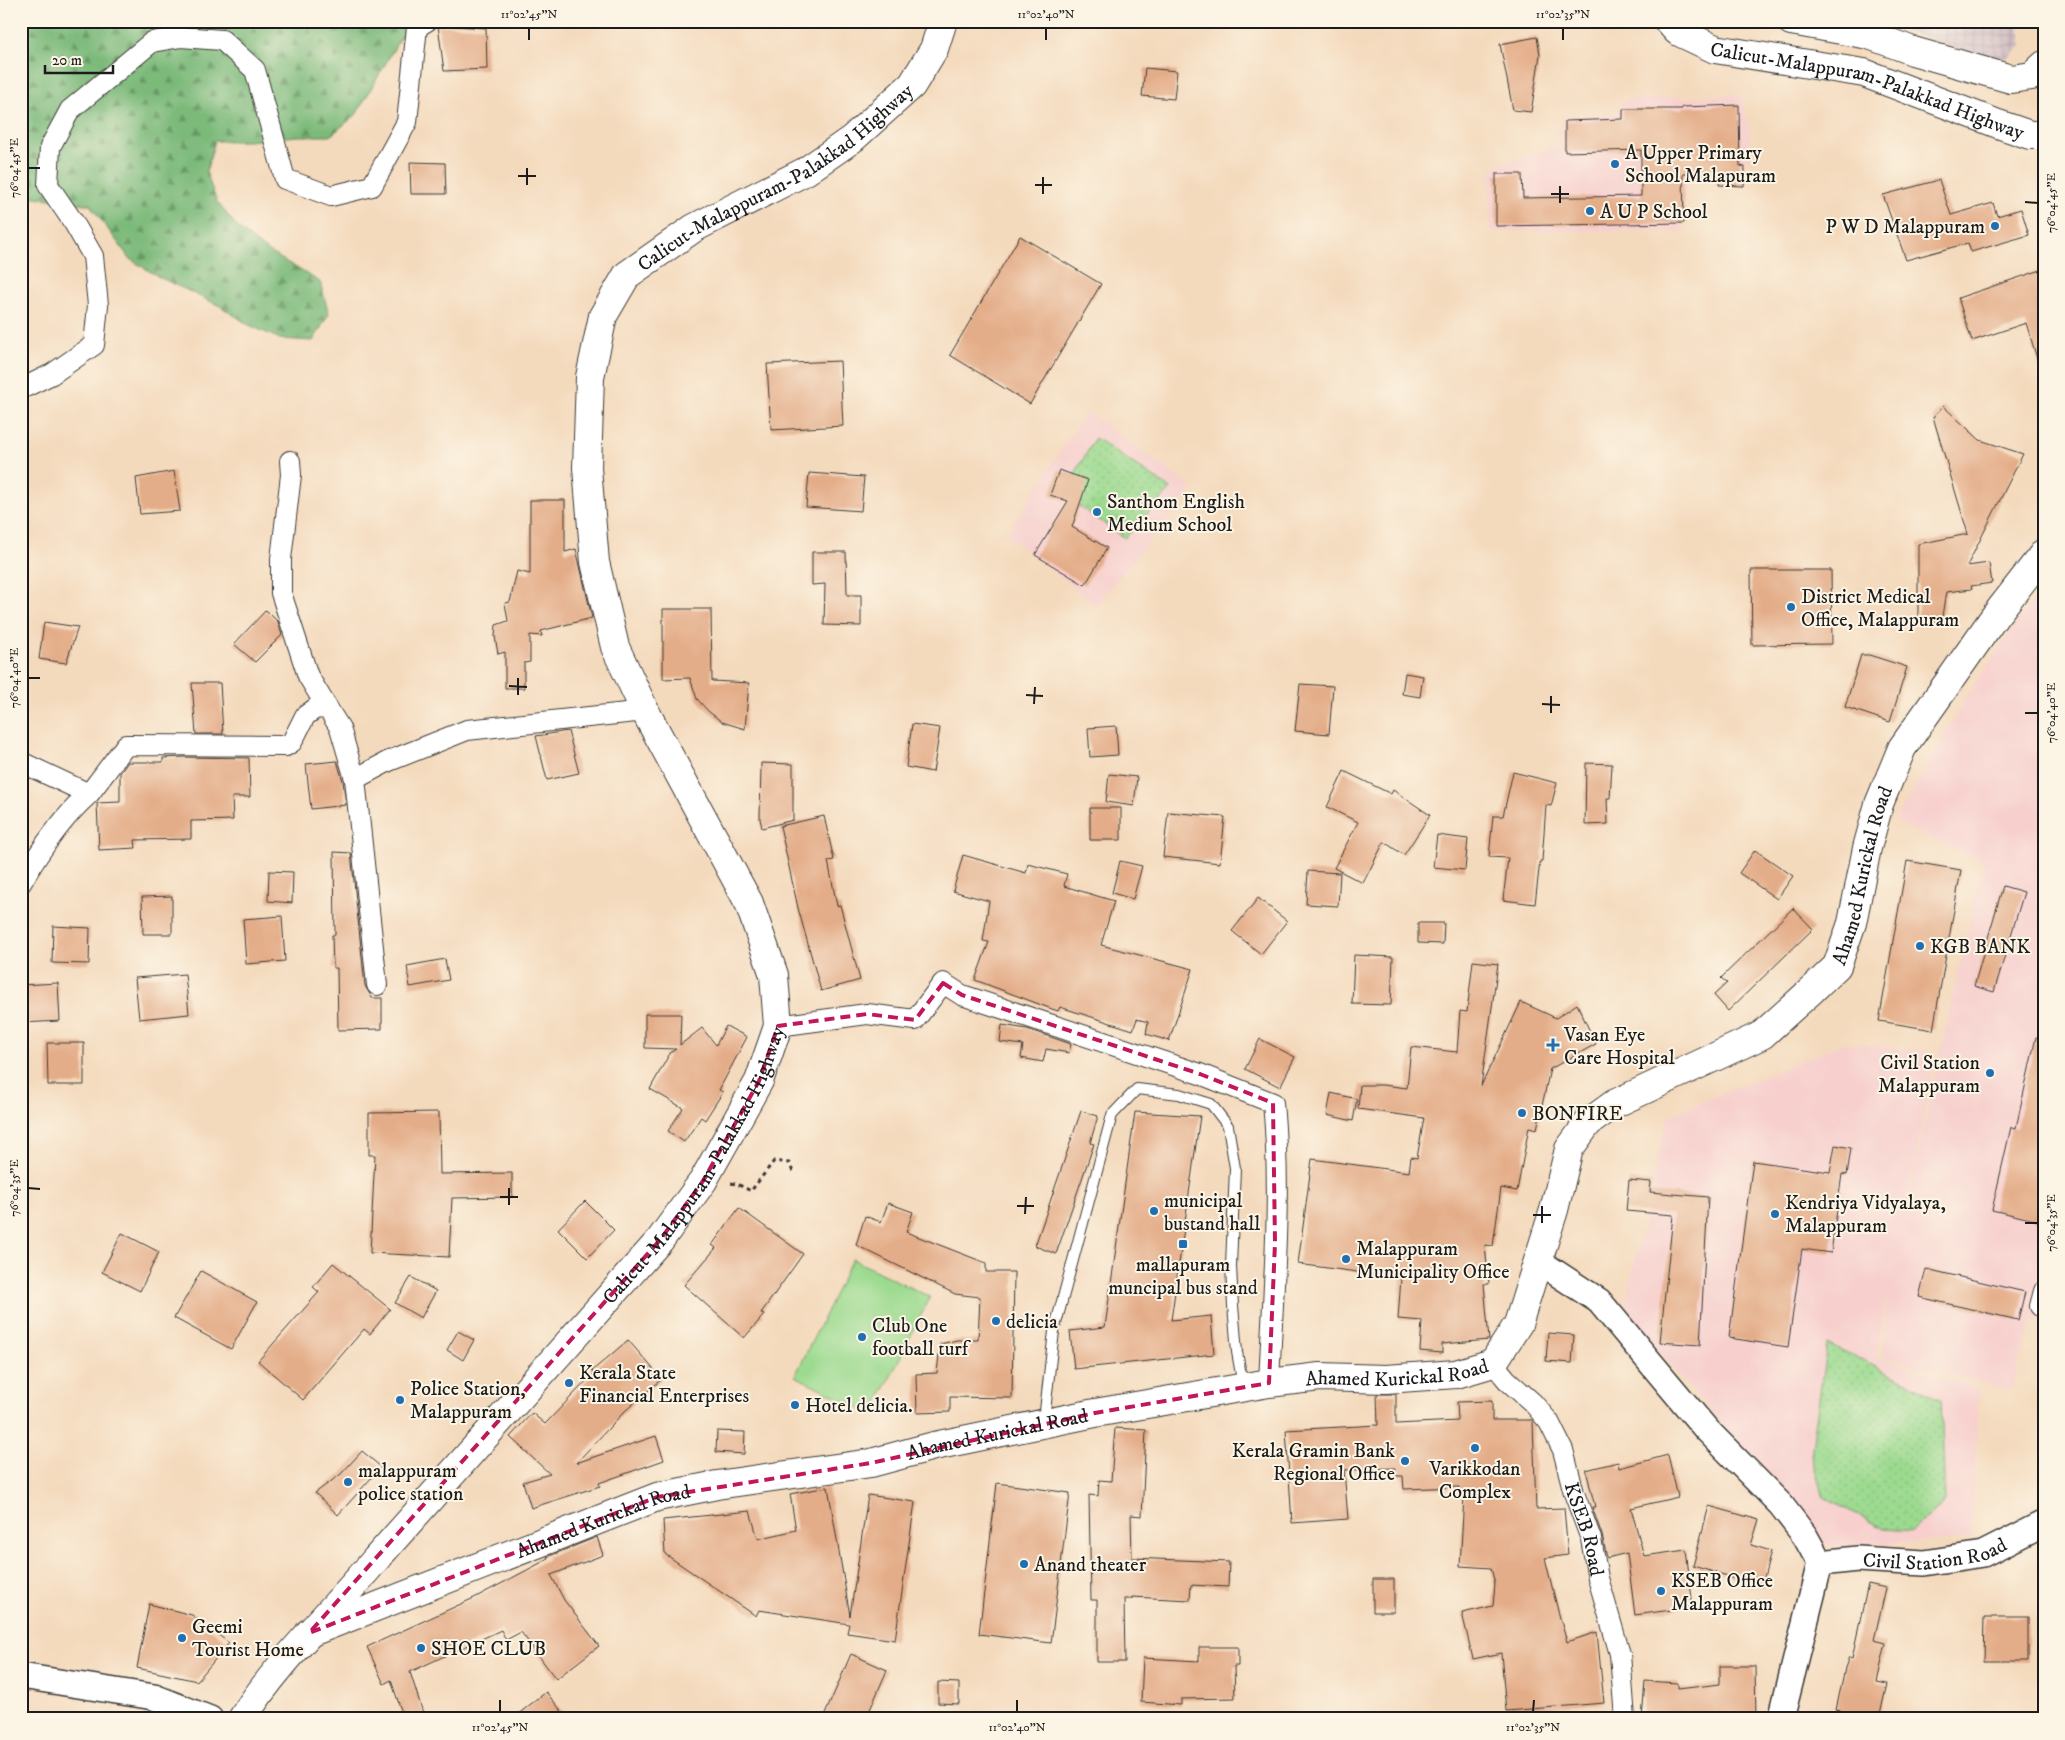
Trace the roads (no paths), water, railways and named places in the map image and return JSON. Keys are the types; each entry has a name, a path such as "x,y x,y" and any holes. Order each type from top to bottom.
{"main road":[{"name":"Calicut-Malappuram-Palakkad Highway","path":"242,1719 252,1703 309,1633 342,1599 376,1558 660,1240 703,1181 759,1081 778,1026 774,975 749,903 645,711 615,647 595,562 587,468 590,377 603,316 628,275 694,228 806,172 852,139 912,86 934,50 942,21"},
{"name":"Calicut-Malappuram-Palakkad Highway","path":"1668,21 1678,31 1716,49 1864,73 1998,124 2030,135 2044,135"},
{"path":"1791,21 1869,35 1913,51 2011,79 2032,76 2044,65"},
{"name":"Ahamed Kurickal Road","path":"309,1633 657,1497 717,1485 870,1463 934,1446 1095,1413 1256,1385 1320,1377 1386,1379 1456,1374 1493,1363 1518,1324 1554,1210 1569,1149 1588,1122 1614,1104 1762,1035 1837,966 1852,923 1867,848 1879,804 1902,748 1995,616 2044,553"}],"street":[{"path":"21,389 52,374 94,345 98,305 93,256 74,223 48,185 50,147 70,110 152,42 181,37 222,40 255,70 285,179 331,196 372,186 407,122 417,27 427,21"},
{"path":"290,461 291,475 281,559 281,593 308,676 340,728 355,779 377,985"},
{"path":"21,883 37,855 71,809 89,794 126,745 286,746 292,742 306,716 316,708 328,709"},
{"path":"355,779 389,761 467,730 645,711"},
{"path":"21,762 89,794"},
{"path":"778,1026 867,1014 915,1020 943,983 962,995 1200,1074 1273,1103 1276,1136 1275,1243 1256,1385"},
{"path":"1538,1261 1599,1301 1706,1429 1781,1505 1805,1536 1820,1563 1780,1719"},
{"name":"KSEB Road","path":"1493,1363 1507,1380 1533,1403 1549,1422 1563,1450 1574,1493 1591,1539 1598,1578 1620,1654 1625,1719"},
{"name":"Civil Station Road","path":"1820,1563 1858,1559 1924,1563 1983,1554 2044,1523"},
{"path":"21,1676 154,1696 210,1719"}],"lane":[{"path":"1043,1424 1054,1331 1112,1115 1137,1089 1179,1094 1211,1104 1228,1126 1235,1168 1232,1266 1237,1352 1256,1385"}],"place":[{"name":"A Upper Primary School Malapuram","path":"1615,164"},
{"name":"A U P School","path":"1590,211"},
{"name":"P W D Malappuram","path":"1995,226"},
{"name":"Santhom English Medium School","path":"1097,512"},
{"name":"District Medical Office, Malappuram","path":"1791,607"},
{"name":"KGB BANK","path":"1920,946"},
{"name":"Vasan Eye Care Hospital","path":"1553,1045"},
{"name":"Civil Station Malappuram","path":"1990,1073"},
{"name":"BONFIRE","path":"1522,1113"},
{"name":"municipal bustand hall","path":"1154,1211"},
{"name":"Kendriya Vidyalaya, Malappuram","path":"1775,1214"},
{"name":"mallapuram muncipal bus stand","path":"1183,1244"},
{"name":"Malappuram Municipality Office","path":"1346,1259"},
{"name":"delicia","path":"996,1321"},
{"name":"Club One football turf","path":"862,1337"},
{"name":"Kerala State Financial Enterprises","path":"569,1383"},
{"name":"Police Station, Malappuram","path":"400,1400"},
{"name":"Hotel delicia.","path":"795,1405"},
{"name":"Varikkodan Complex","path":"1475,1448"},
{"name":"Kerala Gramin Bank Regional Office","path":"1405,1461"},
{"name":"malappuram police station","path":"348,1482"},
{"name":"Anand theater","path":"1024,1564"},
{"name":"KSEB Office Malappuram","path":"1661,1591"},
{"name":"Geemi Tourist Home","path":"182,1638"},
{"name":"SHOE CLUB","path":"421,1648"}]}
